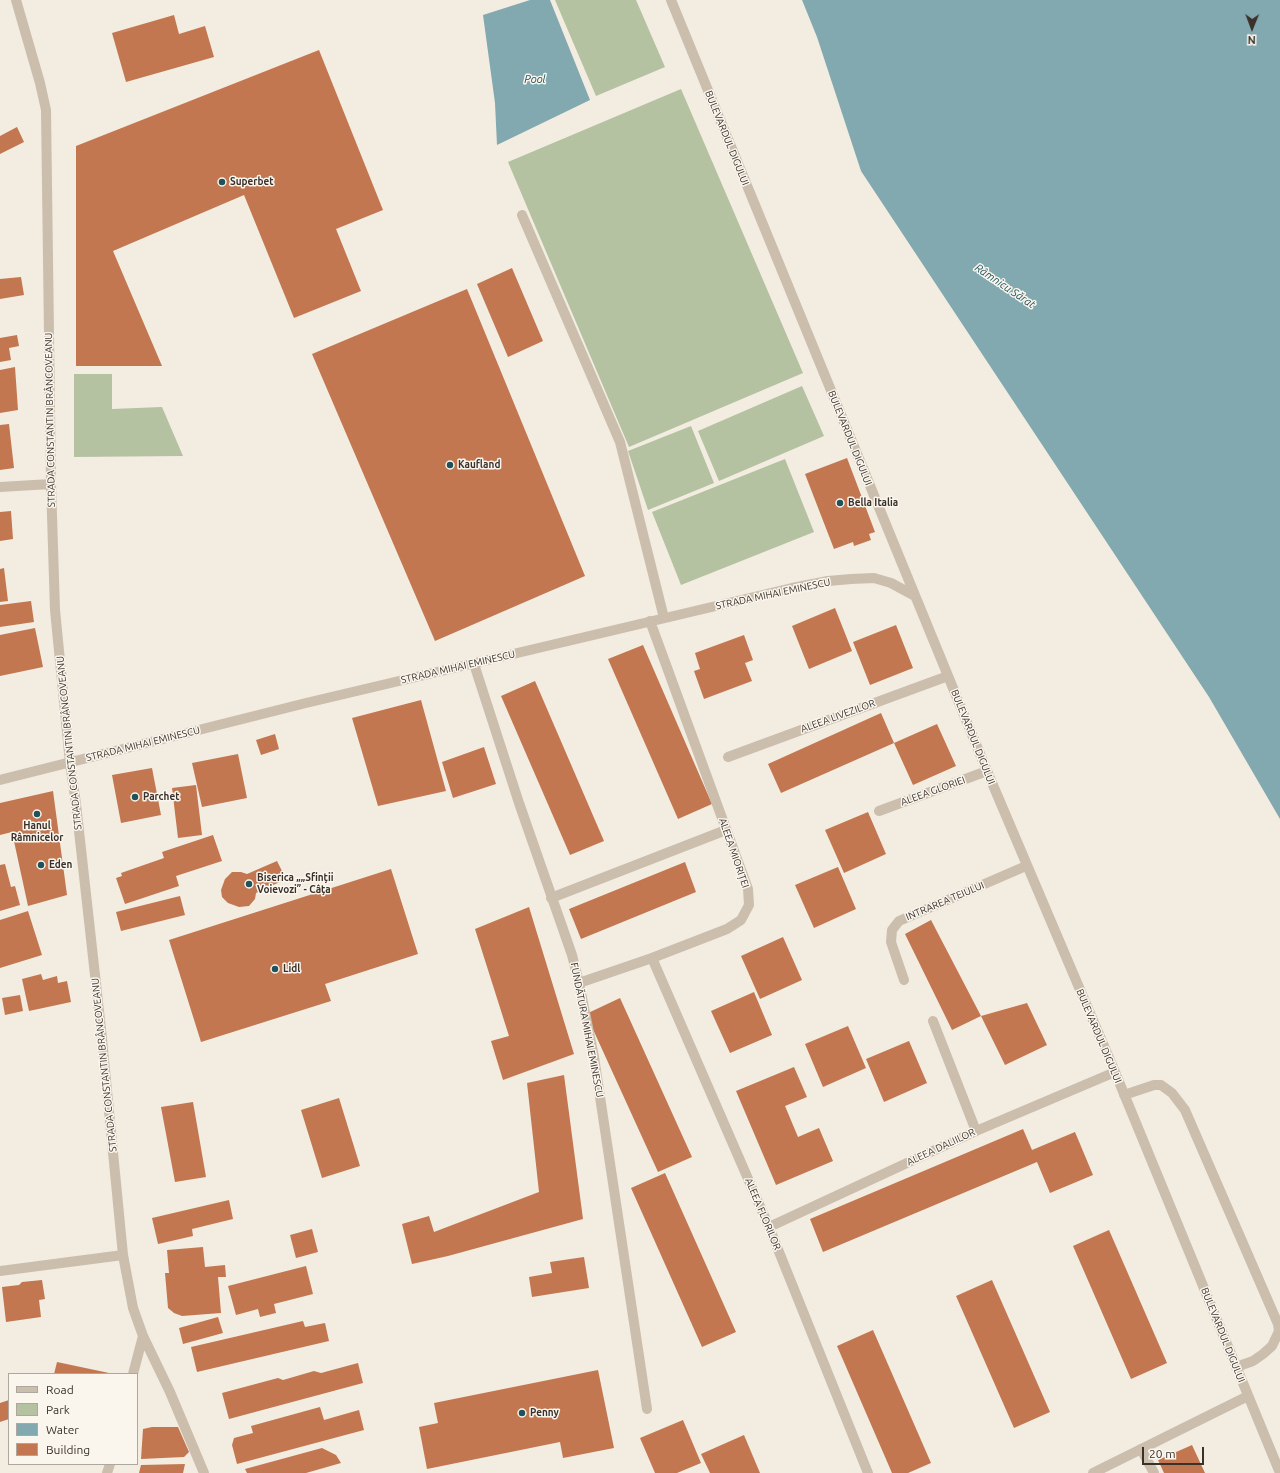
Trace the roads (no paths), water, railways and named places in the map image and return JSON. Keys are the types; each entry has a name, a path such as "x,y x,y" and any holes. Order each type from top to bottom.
{"street":[{"name":"STRADA CONSTANTIN BRÂNCOVEANU","path":"16,0 40,83 46,110 51,484 55,610 70,763 101,1029 123,1255 133,1308 143,1336 170,1392 204,1473"},
{"name":"BULEVARDUL DIGULUI","path":"671,0 987,772 1115,1072 1280,1473"},
{"path":"522,215 620,442 664,618"},
{"path":"0,487 51,484"},
{"name":"STRADA MIHAI EMINESCU","path":"0,780 306,703 792,588 828,581 874,578 891,583 915,596"},
{"name":"ALEEA MIORIȚEI","path":"579,984 727,930 740,920 749,905 748,889 650,621"},
{"name":"FUNDĂTURA MIHAI EMINESCU","path":"474,664 518,803 572,955 579,984 594,1057 647,1410"},
{"name":"ALEEA LIVEZILOR","path":"728,757 948,676"},
{"name":"ALEEA GLORIEI","path":"879,811 987,772"},
{"path":"551,898 726,830"},
{"name":"INTRAREA TEIULUI","path":"904,980 891,942 892,930 899,921 1026,866"},
{"name":"ALEEA FLORILOR","path":"652,958 769,1227 868,1473"},
{"path":"933,1021 976,1131"},
{"name":"ALEEA DALIILOR","path":"769,1227 976,1131 1115,1072"},
{"path":"1124,1095 1154,1085 1161,1085 1172,1093 1185,1110 1278,1324 1279,1331 1272,1346 1253,1361 1236,1367"},
{"path":"0,1272 123,1255"},
{"path":"133,1373 143,1336"},
{"path":"1094,1473 1248,1396"},
{"path":"1141,1450 1154,1473"}],"water":[{"name":"Pool","path":"530,0 550,0 590,100 497,145 495,103 483,15"},
{"name":"Râmnicu Sărat","path":"802,0 1280,0 1280,819 1209,697 861,171 817,37"}],"place":[{"name":"Superbet","path":"222,182"},
{"name":"Kaufland","path":"450,465"},
{"name":"Bella Italia","path":"840,503"},
{"name":"Parchet","path":"135,797"},
{"name":"Hanul Râmnicelor","path":"37,814"},
{"name":"Eden","path":"41,865"},
{"name":"Biserica „„Sfinții Voievozi” - Câța","path":"249,884"},
{"name":"Lidl","path":"275,969"},
{"name":"Penny","path":"522,1413"}]}
